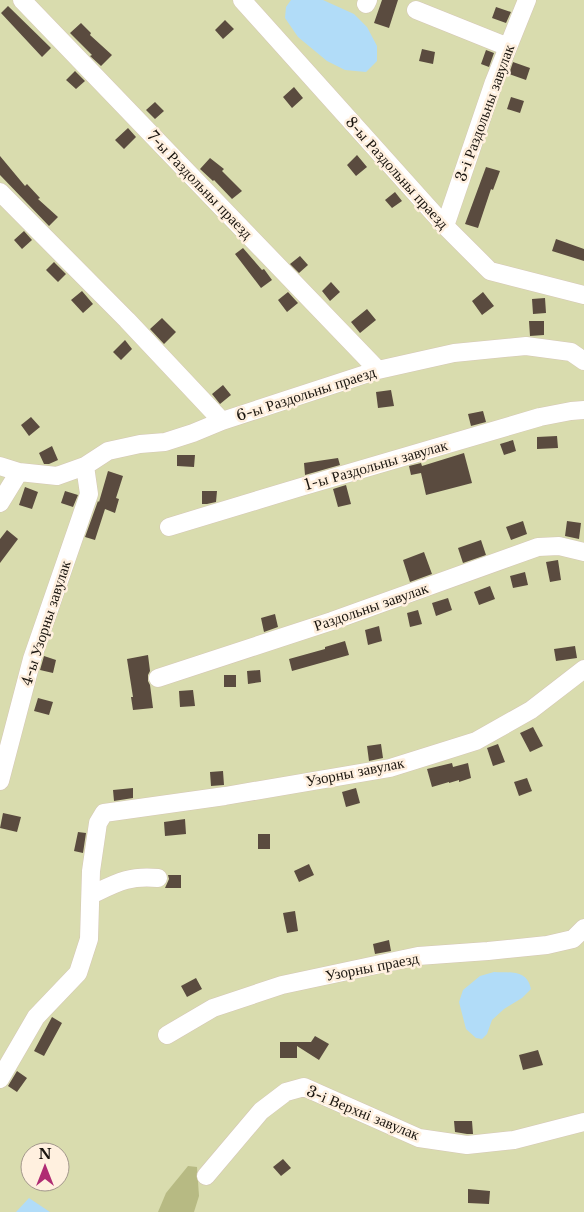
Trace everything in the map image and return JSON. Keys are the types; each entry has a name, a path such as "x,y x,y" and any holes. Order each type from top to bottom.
{"lane":[{"name":"7-ы Раздольны праезд","path":"22,0 378,370"},
{"name":"8-ы Раздольны праезд","path":"242,0 445,226 490,271 584,295"},
{"name":"3-і Раздольны завулак","path":"445,226 494,82 526,0"},
{"path":"416,10 508,47"},
{"name":"6-ы Раздольны праезд","path":"0,192 127,320 222,421 378,370 454,353 526,346 571,352 584,361"},
{"name":"1-ы Раздольны завулак","path":"169,527 540,417 584,410"},
{"path":"0,466 19,472 57,476 85,466 108,451 140,444 164,442 222,421"},
{"name":"4-ы Узорны завулак","path":"0,781 32,659 89,494 85,466"},
{"path":"0,503 19,472"},
{"name":"Раздольны завулак","path":"158,678 332,620 538,547 559,546 584,552"},
{"name":"Узорны завулак","path":"91,895 91,871 98,823 104,813 225,796 390,768 476,741 531,710 584,669"},
{"path":"0,1079 36,1017 78,973 89,939 91,895 117,882 136,877 158,878"},
{"name":"Узорны праезд","path":"167,1035 213,1008 282,985 418,956 547,945 573,939 584,928"},
{"name":"3-і Верхні завулак","path":"206,1176 261,1111 286,1092 304,1087 419,1138 467,1145 514,1140 584,1122"}],"green space":[{"path":"0,0 584,0 584,1212 0,1212"},
{"path":"188,1166 197,1167 199,1196 194,1212 158,1212 166,1193"}],"water":[{"path":"291,0 323,0 354,14 367,27 377,46 377,61 366,72 345,70 327,61 298,37 285,18 286,7"},
{"path":"494,972 522,975 526,978 531,989 492,1020 487,1034 482,1039 476,1038 466,1029 459,1002 463,990 480,976"},
{"path":"29,1198 50,1212 16,1212"}],"building":[{"path":"382,0 398,0 389,28 374,23"},
{"path":"8,6 51,48 42,57 1,13"},
{"path":"496,7 511,12 506,23 492,18"},
{"path":"225,20 234,29 223,39 215,30"},
{"path":"81,23 91,33 90,35 112,55 101,66 70,33"},
{"path":"422,49 435,52 433,64 419,61"},
{"path":"486,50 494,53 489,67 481,64"},
{"path":"513,62 530,68 526,80 509,74"},
{"path":"75,71 85,81 76,89 66,80"},
{"path":"294,87 303,98 292,108 283,97"},
{"path":"511,97 524,101 520,113 507,109"},
{"path":"155,102 164,111 155,119 146,110"},
{"path":"128,128 136,137 124,149 115,140"},
{"path":"357,155 367,167 356,176 347,165"},
{"path":"0,156 25,186 27,184 40,198 38,199 58,217 49,226 0,175"},
{"path":"210,158 224,169 222,171 242,191 232,199 214,180 200,169"},
{"path":"486,167 500,171 493,190 491,189 478,228 465,224"},
{"path":"395,192 402,201 392,208 385,200"},
{"path":"24,231 32,240 22,249 14,240"},
{"path":"556,239 584,249 584,261 552,251"},
{"path":"243,248 272,280 261,288 235,254"},
{"path":"300,256 308,265 299,273 290,264"},
{"path":"54,262 66,274 58,282 46,270"},
{"path":"331,282 340,292 330,301 322,291"},
{"path":"82,291 93,304 83,313 71,300"},
{"path":"288,292 298,303 287,312 278,300"},
{"path":"483,292 494,306 482,315 472,301"},
{"path":"545,298 546,313 533,314 532,299"},
{"path":"367,309 376,320 360,333 351,322"},
{"path":"162,318 176,332 164,344 150,329"},
{"path":"529,321 544,321 544,335 530,336"},
{"path":"125,340 132,349 121,360 113,352"},
{"path":"223,385 231,395 220,404 212,394"},
{"path":"391,390 394,406 378,408 376,392"},
{"path":"483,411 486,422 471,426 468,414"},
{"path":"31,417 40,427 29,436 21,425"},
{"path":"557,436 558,448 537,449 537,437"},
{"path":"513,440 516,451 504,455 500,444"},
{"path":"52,446 58,460 44,464 39,453"},
{"path":"464,453 472,483 426,495 421,473 411,475 409,466 421,463 422,466"},
{"path":"177,455 195,455 194,467 177,466"},
{"path":"338,458 340,465 305,475 304,463"},
{"path":"108,471 123,476 116,498 119,499 115,513 105,509 95,540 85,537 99,502"},
{"path":"346,485 351,504 338,507 333,489"},
{"path":"25,487 38,492 32,509 19,505"},
{"path":"65,491 78,495 73,507 61,503"},
{"path":"202,491 217,491 216,502 202,504"},
{"path":"523,521 527,534 511,540 506,527"},
{"path":"567,521 581,523 579,539 565,536"},
{"path":"7,530 18,539 0,563 0,539"},
{"path":"481,540 486,555 463,563 458,548"},
{"path":"424,552 432,574 410,582 403,560"},
{"path":"558,560 561,580 550,582 546,562"},
{"path":"525,572 528,585 513,588 510,576"},
{"path":"490,586 495,599 479,605 474,592"},
{"path":"448,598 452,610 436,616 432,603"},
{"path":"418,610 422,624 410,627 407,613"},
{"path":"275,614 278,627 264,632 261,618"},
{"path":"379,626 382,641 368,645 365,630"},
{"path":"345,641 349,655 292,671 289,659"},
{"path":"575,646 577,658 556,661 554,649"},
{"path":"148,655 150,671 148,681 153,708 133,710 131,697 133,697 127,659"},
{"path":"44,656 56,660 53,673 40,670"},
{"path":"260,670 261,682 248,684 247,671"},
{"path":"224,675 236,675 236,687 224,687"},
{"path":"193,690 195,706 180,707 179,691"},
{"path":"38,698 53,702 49,715 34,711"},
{"path":"533,727 543,746 530,752 520,733"},
{"path":"381,744 383,758 369,761 367,746"},
{"path":"498,744 505,762 493,766 487,748"},
{"path":"452,763 453,767 468,763 471,778 432,787 427,769"},
{"path":"223,771 224,785 211,786 210,772"},
{"path":"527,778 532,791 519,796 514,782"},
{"path":"133,788 133,798 114,801 113,790"},
{"path":"356,788 360,803 346,807 342,792"},
{"path":"3,813 21,817 17,832 0,828"},
{"path":"185,819 186,834 165,836 164,822"},
{"path":"78,832 86,833 83,853 74,851"},
{"path":"258,834 270,834 270,849 258,849"},
{"path":"309,864 314,875 299,882 294,871"},
{"path":"168,875 181,875 181,888 165,888 169,879"},
{"path":"295,911 298,931 287,933 283,913"},
{"path":"389,940 391,951 375,954 373,944"},
{"path":"196,978 202,989 187,997 181,986"},
{"path":"52,1017 62,1023 44,1056 34,1051"},
{"path":"315,1036 329,1044 319,1060 297,1046 297,1058 280,1058 280,1042 311,1042"},
{"path":"538,1050 543,1065 523,1070 519,1055"},
{"path":"17,1071 27,1078 17,1092 8,1086"},
{"path":"454,1121 472,1121 473,1134 455,1132"},
{"path":"283,1159 291,1168 281,1176 273,1167"},
{"path":"468,1189 490,1191 489,1204 468,1203"}]}
